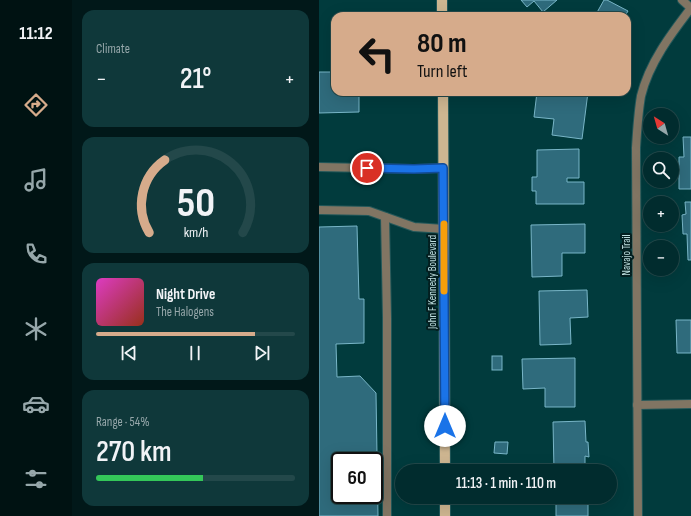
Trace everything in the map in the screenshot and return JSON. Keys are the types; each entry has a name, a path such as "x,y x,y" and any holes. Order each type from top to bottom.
{"main road":[{"path":"442,0 442,12"},
{"name":"John F Kennedy Boulevard","path":"443,96 445,464"},
{"path":"445,504 445,516"}],"street":[{"path":"682,0 691,8"},
{"name":"Navajo Trail","path":"638,516 636,148 638,118 642,94 653,66 670,36 691,8"},
{"path":"319,167 414,169 443,168"},
{"path":"319,210 369,211 415,227 444,229"},
{"path":"385,217 387,318 387,516"},
{"path":"637,405 691,404"}],"building":[{"path":"521,0 557,0 543,12 534,1 527,7"},
{"path":"604,0 607,0 628,11 627,12 597,12"},
{"path":"319,72 331,72 331,96 359,96 359,112 319,113"},
{"path":"537,96 587,96 582,139 552,135 554,119 534,117"},
{"path":"683,137 691,137 691,189 679,189 679,157 684,157"},
{"path":"579,149 579,178 567,178 567,182 584,182 584,204 536,204 536,191 532,191 532,177 537,177 537,150"},
{"path":"685,202 691,202 691,260 688,260 687,234 683,234 682,215 686,214"},
{"path":"585,224 585,253 562,253 562,276 532,277 531,225"},
{"path":"357,226 359,299 364,299 364,343 336,344 337,377 360,376 376,393 377,452 331,452 331,504 378,504 378,516 319,516 319,227"},
{"path":"587,290 588,317 570,318 571,344 540,345 539,291"},
{"path":"676,320 691,320 691,353 677,353"},
{"path":"492,356 502,356 502,370 492,370"},
{"path":"575,358 575,407 545,407 545,388 523,389 522,359"},
{"path":"585,421 586,442 588,442 589,457 585,456 585,464 554,464 553,422"},
{"path":"495,442 508,442 507,454 494,453"},
{"path":"556,504 588,504 588,516 556,516"}],"slow traffic":[{"path":"444,224 444,291"}],"route":[{"path":"367,168 443,168 445,426"}]}
